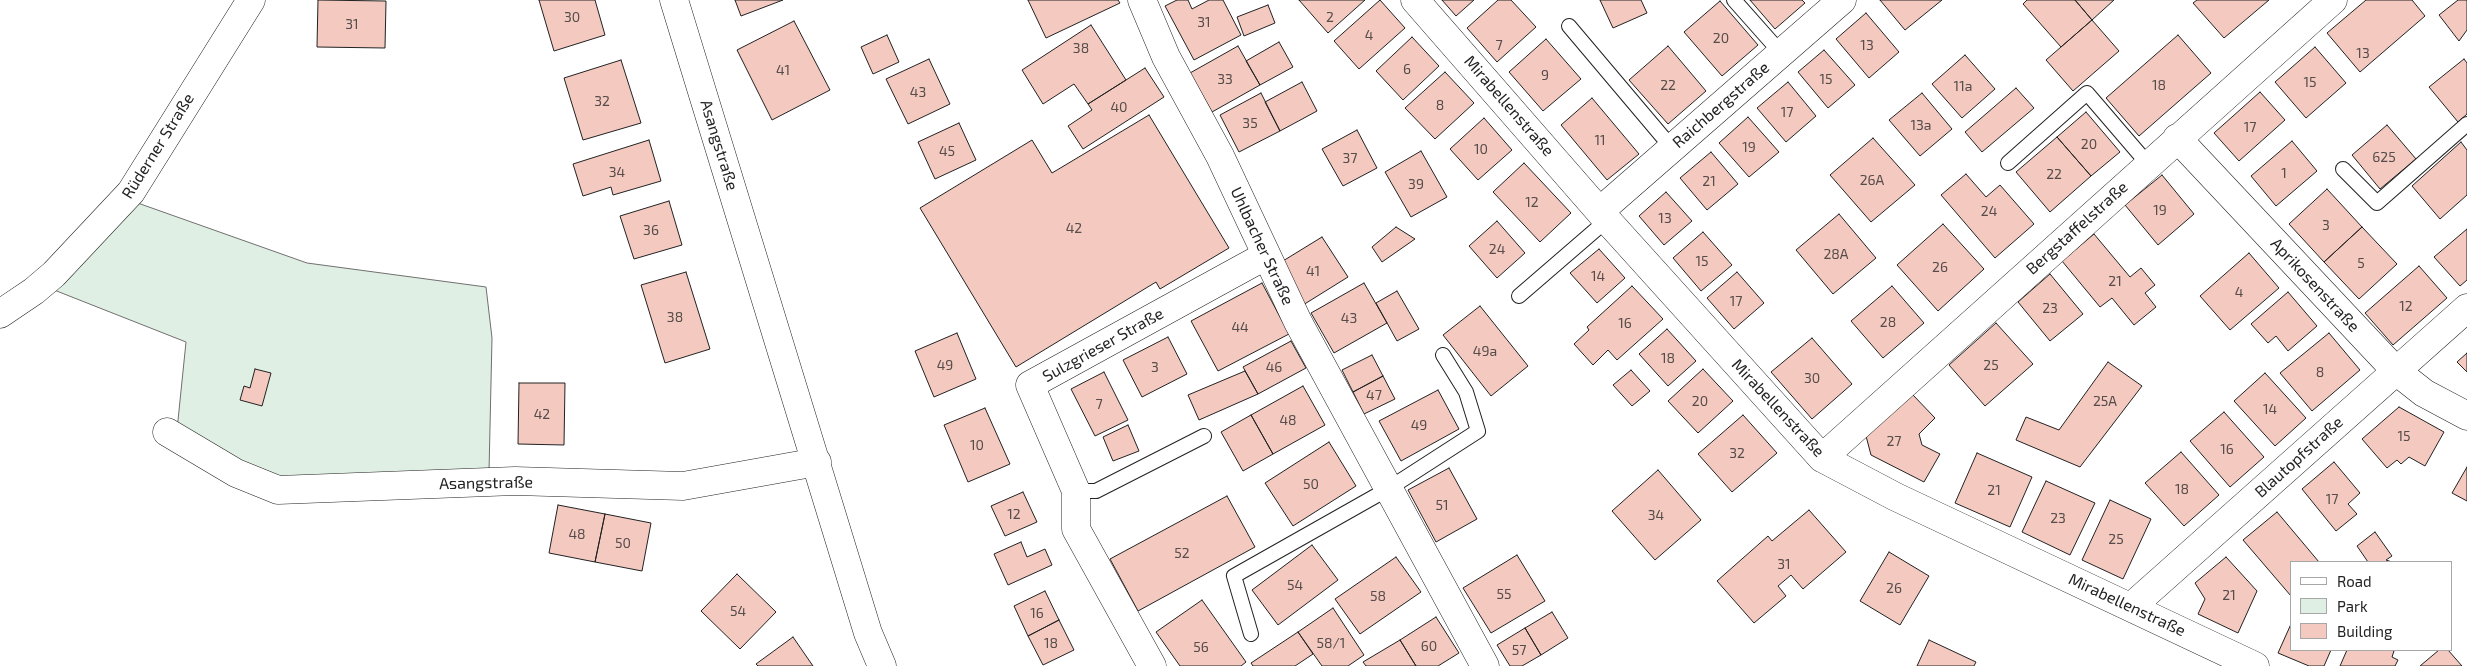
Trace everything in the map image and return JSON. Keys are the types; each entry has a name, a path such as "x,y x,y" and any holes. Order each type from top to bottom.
{"street":[{"name":"Rüderner Straße","path":"0,314 34,291 54,274 131,192 251,0"},
{"name":"Asangstraße","path":"674,0 868,633 882,666"},
{"name":"Uhlbacher Straße","path":"1142,0 1166,57 1220,156 1265,256 1298,322 1485,666"},
{"name":"Mirabellenstraße","path":"1415,0 1604,215 1822,458 1896,497 2255,666"},
{"name":"Raichbergstraße","path":"1604,215 1672,148 1842,0"},
{"name":"Bergstaffelstraße","path":"1822,458 2177,138 2334,0"},
{"name":"Aprikosenstraße","path":"2177,138 2396,371 2424,393 2467,416"},
{"name":"Sulzgrieser Straße","path":"1152,666 1076,529 1076,491 1030,385 1265,256"},
{"name":"Blautopfstraße","path":"2131,607 2467,308"},
{"name":"Asangstraße","path":"167,432 236,473 278,490 515,481 683,486 817,462"}],"lane":[{"path":"1734,0 1781,53"},
{"path":"1569,26 1672,148"},
{"path":"2008,163 2087,94 2148,164"},
{"path":"2343,169 2377,202 2467,124"},
{"path":"1519,296 1604,215"},
{"path":"1251,634 1234,576 1388,489 1478,431 1466,392 1444,355"},
{"path":"1076,491 1096,491 1204,436"}],"green space":[{"path":"132,201 307,263 486,287 492,338 489,472 281,482 177,430 186,342 49,288"}],"building":[{"path":"318,0 386,1 385,48 317,47"},
{"path":"539,0 595,0 605,35 554,51"},
{"path":"735,0 783,0 741,16"},
{"path":"1028,0 1118,0 1120,3 1046,38"},
{"path":"1177,0 1188,0 1192,9 1209,0 1223,0 1241,35 1194,60 1165,6"},
{"path":"1299,0 1365,0 1328,33"},
{"path":"1380,0 1405,28 1359,69 1334,41"},
{"path":"1442,0 1474,0 1456,16"},
{"path":"1498,0 1511,0 1536,27 1497,62 1467,28"},
{"path":"1600,0 1641,0 1647,13 1613,28"},
{"path":"1750,0 1802,0 1805,3 1775,29"},
{"path":"1880,0 1942,0 1905,30"},
{"path":"2027,0 2075,0 2092,20 2061,47 2023,4"},
{"path":"2075,0 2114,0 2092,20"},
{"path":"2197,0 2269,0 2224,38 2193,3"},
{"path":"2366,0 2412,0 2425,16 2360,72 2327,33"},
{"path":"2458,0 2467,0 2467,30 2459,41 2439,15"},
{"path":"1720,1 1758,45 1722,76 1684,32"},
{"path":"1268,5 1275,23 1244,36 1237,17"},
{"path":"1866,13 1899,52 1869,78 1836,39"},
{"path":"2092,20 2119,51 2073,91 2046,60"},
{"path":"794,21 830,90 772,120 737,50"},
{"path":"1091,25 1126,80 1088,104 1074,84 1043,104 1022,70"},
{"path":"887,35 899,62 873,74 861,47"},
{"path":"2178,35 2211,73 2139,136 2106,98"},
{"path":"1412,37 1439,66 1403,100 1376,71"},
{"path":"1546,39 1581,79 1543,111 1509,72"},
{"path":"1279,42 1293,67 1260,85 1246,61"},
{"path":"1238,46 1260,85 1212,112 1190,73"},
{"path":"1668,46 1706,91 1668,124 1629,80"},
{"path":"2315,47 2346,83 2306,118 2275,82"},
{"path":"1824,50 1855,85 1828,108 1798,72"},
{"path":"1965,55 1995,89 1962,118 1932,84"},
{"path":"929,59 950,104 908,124 886,79"},
{"path":"2464,59 2467,63 2467,114 2458,122 2429,87"},
{"path":"621,60 641,123 583,140 564,78"},
{"path":"1145,68 1164,97 1083,149 1068,126 1092,110 1088,104"},
{"path":"1445,72 1474,103 1435,139 1405,108"},
{"path":"1302,82 1317,111 1280,131 1265,102"},
{"path":"1788,82 1816,116 1786,142 1757,108"},
{"path":"2016,88 2034,108 1982,152 1965,132"},
{"path":"2260,92 2285,120 2239,161 2214,133"},
{"path":"1261,93 1280,131 1239,152 1220,115"},
{"path":"1922,93 1952,129 1920,156 1889,120"},
{"path":"1592,98 1639,154 1607,180 1561,125"},
{"path":"2086,112 2120,152 2091,176 2057,137"},
{"path":"1149,115 1229,248 1160,289 1156,282 1016,367 920,208 1032,140 1052,173"},
{"path":"1748,117 1779,152 1749,177 1719,143"},
{"path":"1484,118 1512,150 1478,180 1450,149"},
{"path":"959,123 976,160 935,179 918,142"},
{"path":"2387,125 2416,159 2380,189 2352,155"},
{"path":"1357,130 1377,168 1343,186 1322,149"},
{"path":"2057,137 2091,176 2050,212 2016,172"},
{"path":"1873,138 1915,185 1871,222 1830,175"},
{"path":"649,140 661,181 613,195 611,187 583,196 573,164"},
{"path":"2292,141 2317,171 2276,206 2251,176"},
{"path":"2461,142 2467,150 2467,195 2440,219 2412,186"},
{"path":"1421,151 1447,197 1411,217 1385,172"},
{"path":"1711,152 1738,184 1707,210 1680,178"},
{"path":"1524,163 1571,213 1540,242 1493,192"},
{"path":"1966,174 1986,197 2000,185 2034,224 1995,258 1941,195"},
{"path":"2162,175 2194,214 2158,245 2125,205"},
{"path":"2327,189 2362,227 2324,262 2289,224"},
{"path":"1666,192 1692,221 1664,245 1639,216"},
{"path":"669,201 682,245 634,259 620,216"},
{"path":"1839,214 1876,258 1833,294 1796,250"},
{"path":"1497,221 1525,253 1497,278 1469,246"},
{"path":"1943,224 1984,269 1938,311 1897,265"},
{"path":"1396,227 1415,239 1382,262 1372,247"},
{"path":"2362,227 2397,264 2359,299 2324,262"},
{"path":"2467,229 2467,280 2460,286 2434,257"},
{"path":"1703,232 1732,265 1701,291 1673,258"},
{"path":"2094,234 2130,277 2141,268 2155,285 2145,293 2156,307 2134,325 2112,298 2100,307 2062,261"},
{"path":"1322,237 1348,277 1303,305 1278,264"},
{"path":"1599,249 1625,278 1597,303 1570,273"},
{"path":"2249,253 2279,288 2230,330 2200,296"},
{"path":"2419,266 2447,298 2393,345 2365,313"},
{"path":"686,272 710,349 665,363 641,285"},
{"path":"1737,272 1764,303 1734,329 1707,298"},
{"path":"2050,274 2083,314 2050,341 2018,302"},
{"path":"1262,283 1289,334 1218,371 1191,321"},
{"path":"1364,283 1387,323 1334,353 1311,313"},
{"path":"1632,286 1663,319 1617,360 1608,350 1593,365 1574,344 1589,330 1587,327"},
{"path":"1892,286 1924,323 1883,358 1851,321"},
{"path":"1397,291 1419,329 1397,341 1376,303"},
{"path":"2288,292 2317,326 2288,351 2276,336 2268,343 2251,324"},
{"path":"1480,306 1528,366 1491,396 1443,335"},
{"path":"1996,323 2033,364 1985,406 1949,365"},
{"path":"1667,329 1696,361 1668,386 1639,354"},
{"path":"957,333 976,379 934,397 915,351"},
{"path":"2329,333 2360,370 2312,411 2280,373"},
{"path":"1168,337 1187,374 1142,397 1123,360"},
{"path":"1812,338 1852,384 1812,419 1771,372"},
{"path":"1291,341 1306,368 1258,394 1243,367"},
{"path":"2467,353 2467,372 2457,362"},
{"path":"1372,355 1383,376 1353,392 1342,370"},
{"path":"2108,362 2142,386 2080,467 2016,440 2026,417 2059,430"},
{"path":"255,369 271,373 262,406 240,400 244,386 250,388"},
{"path":"1703,369 1733,401 1698,433 1668,401"},
{"path":"1631,370 1650,391 1632,406 1613,385"},
{"path":"1245,371 1258,394 1199,420 1188,395"},
{"path":"1104,372 1128,420 1095,436 1071,389"},
{"path":"2265,373 2306,418 2275,446 2234,401"},
{"path":"1383,376 1395,399 1364,414 1353,392"},
{"path":"519,383 565,383 564,445 518,444"},
{"path":"1303,386 1325,425 1273,454 1251,415"},
{"path":"1438,390 1459,429 1401,461 1379,421"},
{"path":"1913,395 1935,418 1919,434 1922,445 1940,454 1924,482 1871,455 1866,436"},
{"path":"2399,407 2444,432 2425,466 2409,457 2401,464 2397,460 2387,468 2362,439"},
{"path":"985,408 1010,464 968,482 944,425"},
{"path":"2224,412 2264,457 2230,487 2190,441"},
{"path":"1251,415 1273,454 1243,471 1221,432"},
{"path":"1743,415 1777,453 1732,492 1698,454"},
{"path":"1128,425 1139,451 1113,461 1103,437"},
{"path":"1329,442 1356,486 1293,526 1265,483"},
{"path":"2181,452 2219,495 2184,526 2145,483"},
{"path":"1977,453 2032,477 2010,527 1955,503"},
{"path":"2334,462 2360,493 2348,504 2357,514 2336,531 2302,489"},
{"path":"2467,467 2467,501 2452,493"},
{"path":"1449,468 1477,519 1436,542 1408,490"},
{"path":"1658,470 1701,520 1655,560 1612,511"},
{"path":"2046,481 2095,503 2070,555 2022,532"},
{"path":"1023,492 1037,522 1005,536 991,506"},
{"path":"1227,496 1255,547 1138,611 1110,559"},
{"path":"2110,500 2151,519 2123,579 2082,560"},
{"path":"558,505 605,514 595,562 549,553"},
{"path":"1809,510 1846,552 1803,589 1791,575 1778,586 1786,596 1754,623 1717,581 1768,536 1772,541"},
{"path":"2277,512 2318,561 2290,561 2290,595 2243,540"},
{"path":"605,514 651,523 642,571 595,562"},
{"path":"2375,532 2392,556 2386,560 2389,561 2367,561 2357,546"},
{"path":"1021,542 1027,557 1045,549 1052,565 1008,585 994,554"},
{"path":"1312,545 1338,580 1278,625 1252,590"},
{"path":"1889,552 1929,576 1900,625 1860,601"},
{"path":"1517,555 1545,601 1491,633 1463,588"},
{"path":"1396,557 1421,592 1360,634 1335,599"},
{"path":"2226,557 2257,591 2238,633 2198,614 2205,599 2195,583"},
{"path":"737,574 776,612 740,649 701,611"},
{"path":"1045,591 1059,620 1028,636 1014,606"},
{"path":"1202,600 1246,662 1241,666 1180,666 1156,632"},
{"path":"1333,608 1364,655 1348,666 1322,666 1298,632"},
{"path":"1552,612 1568,638 1541,655 1525,628"},
{"path":"1436,617 1459,653 1438,666 1416,666 1400,640"},
{"path":"1059,620 1074,650 1043,665 1028,636"},
{"path":"2290,626 2290,651 2331,651 2324,666 2309,666 2278,653"},
{"path":"1525,628 1541,655 1522,666 1510,666 1497,645"},
{"path":"1298,632 1313,654 1295,666 1253,666 1251,663"},
{"path":"793,637 813,666 758,666 756,664"},
{"path":"1400,640 1416,666 1366,666 1363,662"},
{"path":"1929,640 1976,662 1974,666 1917,666"},
{"path":"2347,651 2394,651 2392,657 2398,660 2395,666 2340,666"},
{"path":"2438,651 2449,651 2462,666 2420,666"}]}
